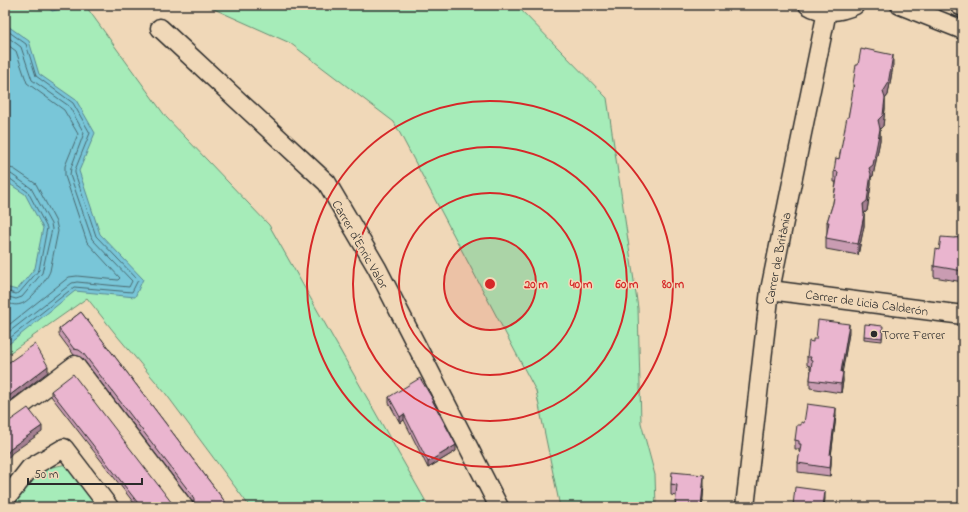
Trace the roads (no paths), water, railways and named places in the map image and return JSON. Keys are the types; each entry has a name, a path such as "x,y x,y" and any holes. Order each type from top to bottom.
{"street":[{"path":"808,5 812,8 827,11 844,10 855,5"},
{"path":"900,5 963,30"},
{"path":"959,5 963,7"},
{"name":"Carrer de Britània","path":"745,507 770,290 827,11"},
{"name":"Carrer d'Enric Valor","path":"160,28 326,182 376,268 500,507"},
{"name":"Carrer de Licia Calderón","path":"770,290 963,315"},
{"path":"5,418 75,365 184,507"},
{"path":"5,500 30,468 64,448 109,507"}],"water":[{"path":"45,5 64,5 62,9 52,11"},
{"path":"5,24 29,41 39,74 76,100 95,133 79,171 100,234 143,279 135,297 75,291 5,347 5,287 17,290 35,268 43,228 25,194 5,181"}],"place":[{"name":"Torre Ferrer","path":"874,334"}]}
